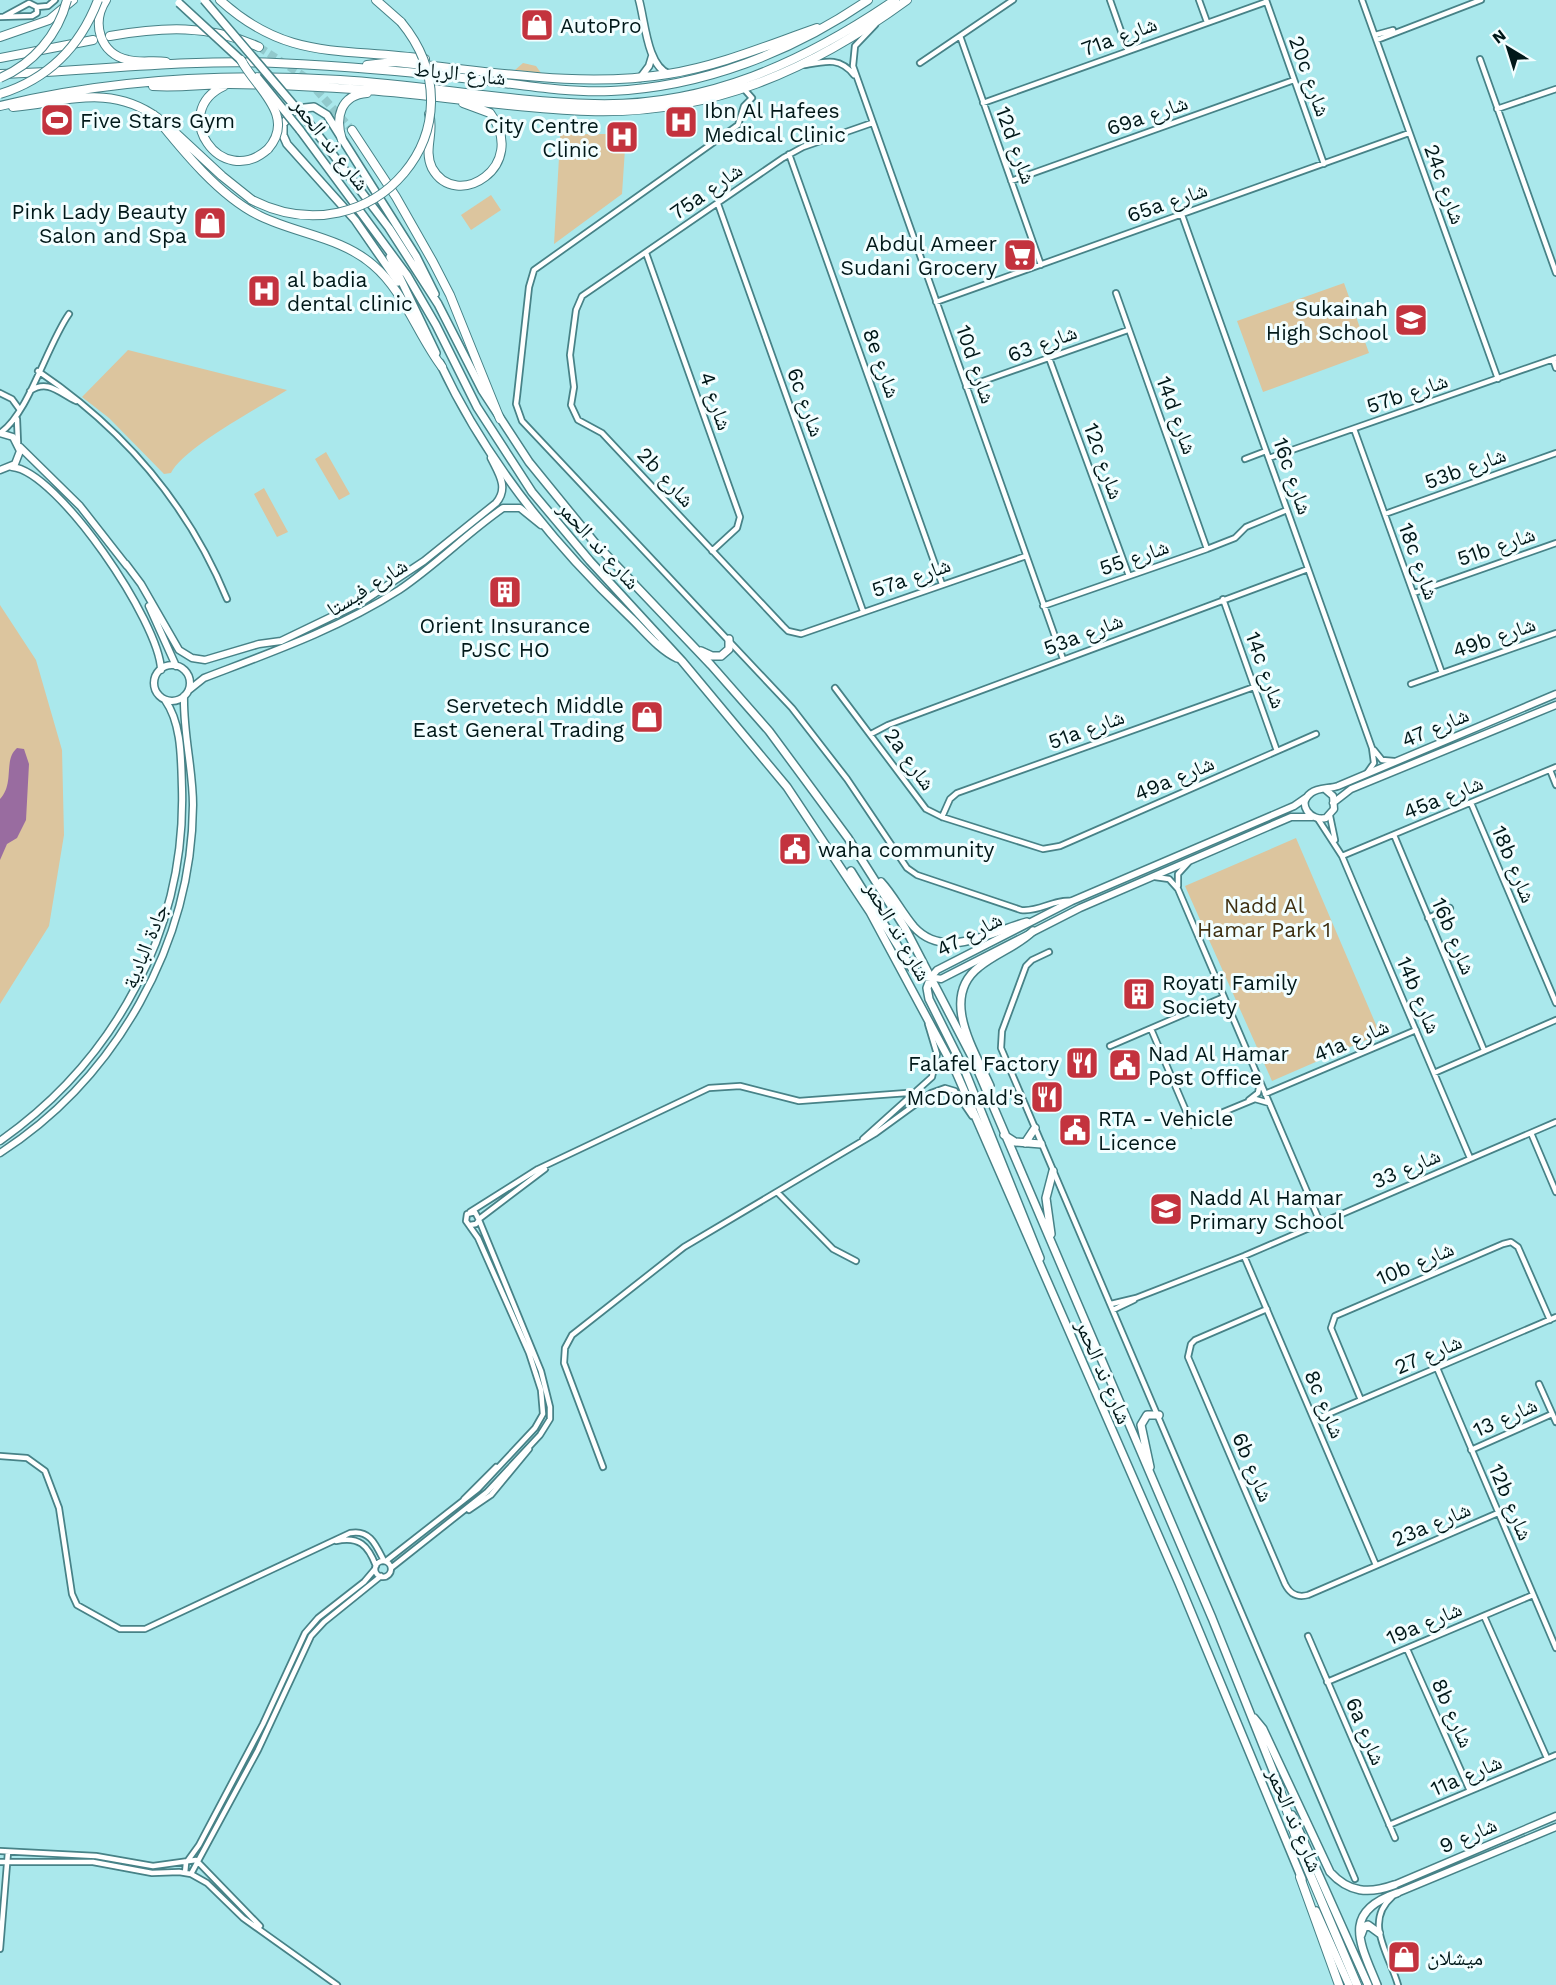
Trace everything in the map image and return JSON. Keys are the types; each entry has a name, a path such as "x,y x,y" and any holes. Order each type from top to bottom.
{"highway":[{"path":"0,76 15,71 37,54 54,32 67,0"},
{"path":"0,37 49,20 73,0"},
{"path":"0,94 30,82 60,61 83,33 98,0"},
{"path":"106,0 98,24 102,40 111,52 133,61 183,64"},
{"path":"220,0 253,27 287,42 316,48 439,61 456,67"},
{"path":"0,107 107,97 137,105 154,115 252,200 279,212 306,216 333,215 366,203 388,189 407,169 423,140 429,114 430,90 426,67 417,44 400,22 376,0"},
{"name":"شارع الرباط","path":"0,76 183,64 273,63 358,68 577,91 642,89 750,63 795,44 838,21 868,0"},
{"name":"شارع الرباط","path":"0,107 62,92 137,83 233,77 340,80 592,104 651,101 707,91 786,65 841,36 895,0"},
{"path":"137,83 164,86 232,84 384,91 561,110 620,111 706,100 744,89 805,64 846,42 907,0"},
{"path":"358,68 394,62 571,81 640,78 670,74 727,60 838,21"},
{"path":"110,36 157,29 187,28 224,33 259,47"},
{"path":"0,58 93,40"},
{"path":"232,84 217,90 205,102 200,123 204,139 213,151 230,160 250,160 268,149 277,134 277,114 241,60"},
{"path":"342,140 338,119 346,103 357,95 384,91"},
{"path":"429,114 431,124 427,149 429,160 440,177 455,185 469,185 483,179 493,170 500,158 502,135 490,113 480,108 432,96"},
{"path":"154,115 218,186 243,207 271,221 340,245 372,264 392,285 428,348 442,367"},
{"path":"352,130 396,197 442,279 500,419"},
{"path":"1278,1784 1301,1853 1357,1985"},
{"path":"1300,1877 1339,1985"}],"main road":[{"name":"شارع ند الحمر","path":"204,0 309,123 389,228 438,304 500,419 534,469 575,520 696,649 782,748 871,872 931,977 989,1097 1251,1715 1278,1784 1368,1985"},
{"name":"شارع ند الحمر","path":"177,1 241,60 300,130 416,289 483,417 532,492 582,553 682,661 788,787 818,829 870,912 927,1016 985,1139 1179,1583 1300,1877 1349,1985"},
{"path":"415,307 355,220 287,144 283,135 283,124 295,109 314,107 325,112 416,256 438,304"},
{"path":"380,237 461,408 482,442 546,528 612,600 662,649 682,661"},
{"path":"696,649 712,656 721,656 729,648 729,639"},
{"path":"818,829 872,903 911,967 920,975 931,977 927,988 929,999 965,1071 1038,1250 1042,1272"},
{"path":"871,872 917,930 939,942 964,942 1027,922"},
{"path":"989,1097 990,1086 960,1012 962,990 978,967 1033,931"},
{"path":"1025,1143 1035,1128"},
{"path":"1003,1134 1015,1142 1041,1144"},
{"path":"1053,1172 1046,1203 1053,1245"},
{"path":"1151,1478 1141,1425 1147,1415 1159,1415"},
{"path":"1251,1715 1263,1729 1330,1872 1345,1886 1354,1890 1378,1891 1394,1885"},
{"path":"1377,1985 1358,1934 1365,1912 1373,1903 1397,1893"},
{"path":"1360,1944 1364,1927 1372,1926 1379,1933"}],"street":[{"path":"3,17 28,3 37,7 48,6 55,0"},
{"path":"49,20 67,0"},
{"path":"639,0 652,55 660,69 670,74"},
{"path":"920,63 1013,0"},
{"path":"1110,0 1128,51"},
{"path":"1199,0 1207,22"},
{"name":"24c شارع","path":"1362,0 1498,379"},
{"path":"1458,0 1461,7"},
{"path":"1376,37 1481,0"},
{"name":"71a شارع","path":"983,103 1266,1"},
{"name":"20c شارع","path":"1266,1 1324,164"},
{"path":"3,17 32,16 37,13 37,7"},
{"name":"10d شارع","path":"885,16 858,42 853,51 852,61 857,80 1063,659"},
{"name":"12d شارع","path":"960,36 1041,265"},
{"path":"640,78 649,66 652,55"},
{"path":"1480,59 1556,273"},
{"path":"805,64 835,61 848,68 857,80"},
{"name":"69a شارع","path":"1011,181 1294,80"},
{"path":"744,89 752,98 744,106 738,125 534,270 529,281 516,404 522,421 729,639 822,745 903,863 912,872 1021,910 1033,910 1055,901 1072,901"},
{"path":"1497,109 1556,89"},
{"name":"75a شارع","path":"576,310 585,294 789,154 872,123"},
{"name":"65a شارع","path":"936,302 1409,133"},
{"name":"8e شارع","path":"789,154 942,584"},
{"name":"6c شارع","path":"718,204 863,611"},
{"name":"16c شارع","path":"1182,215 1372,748"},
{"name":"شارع 4","path":"646,253 740,517 737,528 712,551"},
{"name":"14d شارع","path":"1116,293 1207,549"},
{"name":"2b شارع","path":"576,310 570,360 574,387 572,405 574,413 582,422 599,430 788,631 794,633 808,631"},
{"path":"0,433 19,413 38,371 69,314"},
{"name":"شارع 63","path":"966,387 1128,330"},
{"name":"12c شارع","path":"1049,358 1129,576"},
{"path":"1554,359 1556,368"},
{"name":"57b شارع","path":"1269,458 1554,359"},
{"path":"38,371 80,402 135,453 175,502 210,558 227,598"},
{"path":"28,393 39,386 47,385 80,402"},
{"path":"2,394 13,400 19,413 18,460 12,467"},
{"name":"18c شارع","path":"1354,429 1442,673"},
{"path":"0,433 10,435 80,506 126,564 176,666 189,675 189,690 184,696 175,701 165,700 158,694 155,677 160,670 159,656 147,625 110,560 78,520 22,468 12,467 0,470"},
{"name":"شارع فيستا","path":"126,564 141,584 174,642 189,657 210,659 259,644 281,641 362,602 408,573 496,503 502,494 502,479 482,442"},
{"path":"1245,459 1266,451"},
{"name":"53b شارع","path":"1385,514 1556,453"},
{"name":"شارع فيستا","path":"189,690 204,678 339,625 400,589 500,510 510,506 522,509 546,528"},
{"name":"شارع 55","path":"1043,606 1235,538 1246,527 1287,510"},
{"path":"463,530 463,541"},
{"name":"51b شارع","path":"1414,593 1556,543"},
{"name":"57a شارع","path":"808,631 1026,556"},
{"name":"53a شارع","path":"871,734 888,725 1308,569"},
{"name":"14c شارع","path":"1223,599 1277,751"},
{"name":"49b شارع","path":"1442,673 1556,633"},
{"path":"160,670 176,666"},
{"path":"1412,684 1442,673"},
{"name":"51a شارع","path":"942,817 950,799 957,793 1254,687"},
{"name":"2a شارع","path":"835,688 922,805 942,817 1043,849"},
{"name":"شارع 47","path":"1326,790 1556,694"},
{"name":"جادة البادية","path":"0,1153 44,1119 90,1074 130,1019 161,959 182,894 192,827 192,770 184,696"},
{"name":"جادة البادية","path":"0,1141 54,1097 96,1050 130,1000 156,946 173,888 182,812 182,774 176,720 165,700"},
{"name":"شارع 47","path":"1333,803 1352,789 1556,705"},
{"name":"49a شارع","path":"1043,849 1060,846 1316,734"},
{"path":"1372,748 1382,760 1395,761"},
{"path":"1366,773 1374,763 1372,748"},
{"name":"45a شارع","path":"1342,856 1556,767"},
{"path":"1550,770 1556,785"},
{"path":"1316,790 1326,790 1333,796 1333,803 1334,808 1330,816 1315,818 1305,806 1307,797 1316,790"},
{"name":"شارع 47","path":"931,977 937,970 1027,922 1294,806 1307,797"},
{"name":"18b شارع","path":"1471,803 1556,1003"},
{"name":"14b شارع","path":"1330,816 1337,846"},
{"name":"شارع 47","path":"931,977 942,979 1033,931 1291,817 1315,818"},
{"name":"14b شارع","path":"1315,818 1342,856 1470,1158"},
{"name":"16b شارع","path":"1394,835 1484,1050"},
{"path":"1178,889 1178,874 1190,862"},
{"path":"1154,877 1169,879 1178,889 1320,1222"},
{"path":"1428,918 1449,908"},
{"name":"شارع ند الحمر","path":"1049,952 1032,960 1024,970 1000,1037 1001,1048 1356,1879"},
{"path":"1110,1046 1224,997"},
{"path":"861,1141 932,1077 937,1062 927,1016"},
{"path":"1434,1073 1556,1020"},
{"path":"1151,1029 1192,1125 1244,1103 1259,1099 1269,1104"},
{"name":"41a شارع","path":"1265,1094 1416,1030"},
{"path":"1244,1103 1258,1093 1260,1080"},
{"path":"184,1873 189,1859 257,1737 305,1634 318,1618 364,1582 376,1567 453,1511 501,1465 538,1424 543,1404 529,1353 478,1238 465,1218 470,1212 528,1175 699,1092 719,1086 740,1086 799,1101 913,1094 920,1100"},
{"path":"603,1467 564,1362 565,1348 569,1339 665,1260 897,1119 920,1100 940,1089 955,1091 985,1139"},
{"name":"شارع 33","path":"1113,1310 1136,1298 1244,1256 1556,1122"},
{"path":"1531,1133 1556,1192"},
{"path":"470,1225 476,1224 479,1219 560,1159"},
{"path":"777,1192 833,1249 856,1261"},
{"path":"191,1875 270,1726 311,1636 324,1622 381,1576 389,1574 391,1568 487,1492 548,1424 550,1413 544,1381 479,1219 476,1213 470,1212"},
{"name":"10b شارع","path":"1361,1400 1331,1328 1332,1319 1481,1253 1507,1242 1518,1246 1550,1320"},
{"name":"8c شارع","path":"1244,1256 1376,1565"},
{"name":"شارع 33","path":"1111,1304 1136,1298"},
{"name":"6b شارع","path":"1267,1309 1195,1340 1191,1344 1188,1357 1291,1594 1303,1596 1376,1565"},
{"name":"شارع 27","path":"1314,1420 1556,1317"},
{"name":"12b شارع","path":"1437,1368 1556,1648"},
{"name":"شارع 13","path":"1539,1384 1556,1422"},
{"name":"شارع 13","path":"1471,1449 1552,1414"},
{"path":"0,1456 27,1458 45,1471 64,1530 74,1600 82,1610 120,1629 145,1629 350,1533 362,1533 372,1539 391,1568"},
{"name":"23a شارع","path":"1376,1565 1498,1514"},
{"path":"331,1542 350,1539 361,1542 369,1549 381,1576"},
{"name":"19a شارع","path":"1327,1682 1533,1595"},
{"path":"1484,1616 1547,1758"},
{"name":"6a شارع","path":"1308,1636 1395,1838"},
{"name":"8b شارع","path":"1407,1649 1470,1791"},
{"name":"11a شارع","path":"1389,1825 1556,1755"},
{"name":"شارع 9","path":"1394,1885 1556,1816"},
{"name":"شارع 9","path":"1397,1893 1556,1827"},
{"path":"0,1851 96,1856 153,1866 189,1859 200,1861 262,1928"},
{"path":"0,1949 8,1852"},
{"path":"0,1862 93,1862 152,1873 191,1875 207,1883 237,1913 262,1928 337,1985"},
{"path":"1397,1893 1380,1911 1379,1933 1398,1985"}],"green space":[{"path":"523,63 536,66 541,73 515,70"},
{"path":"561,123 580,124 578,134 626,134 622,194 554,244"},
{"path":"491,195 501,210 471,230 461,215"},
{"path":"1344,283 1369,353 1263,392 1237,321"},
{"path":"128,350 287,390 206,440 178,463 171,473 164,474 109,418 82,397"},
{"path":"326,452 350,494 339,500 315,459"},
{"path":"264,488 288,532 277,537 254,494"},
{"path":"0,605 36,660 62,750 64,835 49,926 0,1004"},
{"name":"Nadd Al Hamar Park 1","path":"1296,838 1380,1034 1272,1081 1185,886"}],"shaded area":[{"path":"17,748 24,749 29,764 26,820 17,838 7,844 0,860 0,799 7,786 11,759"}],"tunnel":[{"path":"259,47 305,77 352,130"}],"place":[{"name":"AutoPro","path":"537,25"},
{"name":"Five Stars Gym","path":"57,120"},
{"name":"Ibn Al Hafees Medical Clinic","path":"681,122"},
{"name":"City Centre Clinic","path":"622,137"},
{"name":"Pink Lady Beauty Salon and Spa","path":"210,223"},
{"name":"Abdul Ameer Sudani Grocery","path":"1020,255"},
{"name":"al badia dental clinic","path":"264,291"},
{"name":"Sukainah High School","path":"1411,320"},
{"name":"Orient Insurance PJSC HO","path":"505,592"},
{"name":"Servetech Middle East General Trading","path":"647,717"},
{"name":"waha community","path":"795,849"},
{"name":"Royati Family Society","path":"1139,994"},
{"name":"Falafel Factory","path":"1082,1063"},
{"name":"Nad Al Hamar Post Office","path":"1125,1065"},
{"name":"McDonald's","path":"1047,1097"},
{"name":"RTA - Vehicle Licence","path":"1075,1130"},
{"name":"Nadd Al Hamar Primary School","path":"1166,1209"},
{"name":"ميشلان","path":"1404,1957"}]}
